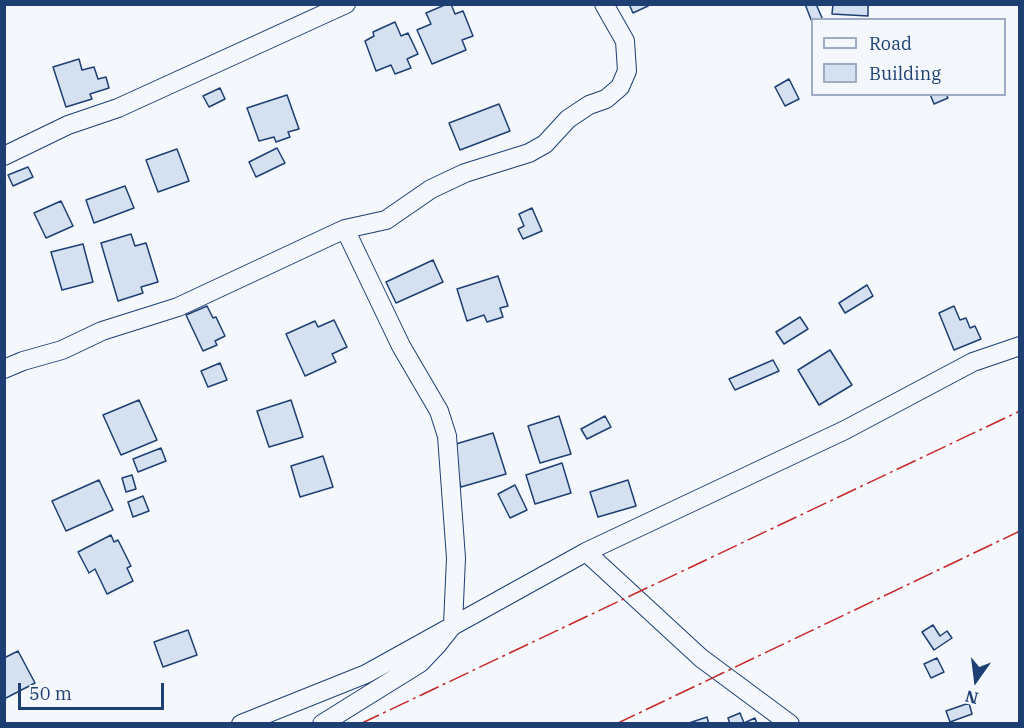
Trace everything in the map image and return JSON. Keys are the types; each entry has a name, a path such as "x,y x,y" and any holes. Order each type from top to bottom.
{"street":[{"path":"4,156 68,125 118,108 346,4"},
{"path":"4,369 62,350 102,332 178,307 345,229 386,220 431,189 465,173 530,153 545,144 575,114 589,105 606,99 620,87 627,71 625,41 604,4"},
{"path":"321,723 420,663 453,625 456,558 447,436 439,411 391,326 345,229"},
{"path":"241,723 366,674 586,552 845,430 973,362 1020,346"},
{"path":"586,552 701,658 790,723"}],"building":[{"path":"451,4 455,14 463,11 473,36 462,40 466,50 432,64 417,30 431,24 426,13"},
{"path":"629,4 648,4 648,6 633,13"},
{"path":"805,4 816,4 822,18 811,19"},
{"path":"833,4 868,4 868,16 832,14"},
{"path":"395,22 401,36 408,33 418,54 407,59 411,68 395,74 391,65 376,71 365,41 374,36 373,32"},
{"path":"79,59 82,70 94,67 98,79 106,77 109,88 90,94 92,99 66,107 53,67"},
{"path":"789,79 799,99 785,106 775,87"},
{"path":"220,88 225,99 209,107 203,96"},
{"path":"287,95 299,129 288,132 290,137 276,142 274,137 259,141 247,108"},
{"path":"931,96 947,96 948,98 934,104"},
{"path":"499,104 510,131 460,150 449,123"},
{"path":"277,148 285,163 256,177 249,162"},
{"path":"177,149 189,181 158,192 146,160"},
{"path":"28,167 33,177 13,186 8,175"},
{"path":"125,186 134,208 94,223 86,200"},
{"path":"61,201 73,226 46,238 34,213"},
{"path":"532,208 542,231 523,239 518,229 524,226 519,214"},
{"path":"131,234 135,246 146,243 158,282 141,287 143,293 118,301 101,243"},
{"path":"83,244 93,282 62,290 51,252"},
{"path":"433,260 443,282 396,303 386,282"},
{"path":"498,276 508,306 500,308 503,317 487,322 484,315 467,321 457,289"},
{"path":"867,285 873,296 845,313 839,303"},
{"path":"207,306 213,318 216,317 225,336 215,341 217,345 203,351 186,315"},
{"path":"954,306 960,320 966,318 970,328 975,326 981,339 954,350 939,313"},
{"path":"800,317 808,329 784,344 776,332"},
{"path":"334,320 347,347 332,354 336,362 305,376 286,334 315,321 318,327"},
{"path":"830,350 852,385 819,405 798,370"},
{"path":"773,360 779,371 735,390 729,379"},
{"path":"220,363 227,380 208,387 201,371"},
{"path":"139,400 157,440 121,455 103,415"},
{"path":"291,400 303,437 269,447 257,411"},
{"path":"559,416 571,454 540,463 528,426"},
{"path":"605,416 611,427 587,439 581,429"},
{"path":"493,433 506,474 461,487 449,446"},
{"path":"161,448 166,461 138,472 133,459"},
{"path":"323,456 333,487 300,497 291,466"},
{"path":"562,463 571,493 535,504 526,475"},
{"path":"132,475 136,489 126,492 122,478"},
{"path":"99,480 113,510 66,531 52,501"},
{"path":"628,480 636,506 598,517 590,492"},
{"path":"515,485 527,510 510,518 498,494"},
{"path":"143,496 149,511 133,517 128,502"},
{"path":"111,535 114,542 118,540 131,566 127,568 133,581 107,594 95,569 89,573 78,552"},
{"path":"933,625 940,636 947,631 952,638 934,650 922,632"},
{"path":"188,630 197,655 163,667 154,642"},
{"path":"18,651 35,683 4,699 4,658"},
{"path":"937,658 944,672 931,678 924,664"},
{"path":"969,703 972,714 950,722 946,711"},
{"path":"740,713 744,723 755,718 757,724 730,724 728,718"},
{"path":"707,717 709,724 686,724"}],"power":[{"path":"360,724 1020,411"},
{"path":"616,724 1020,531"}]}
